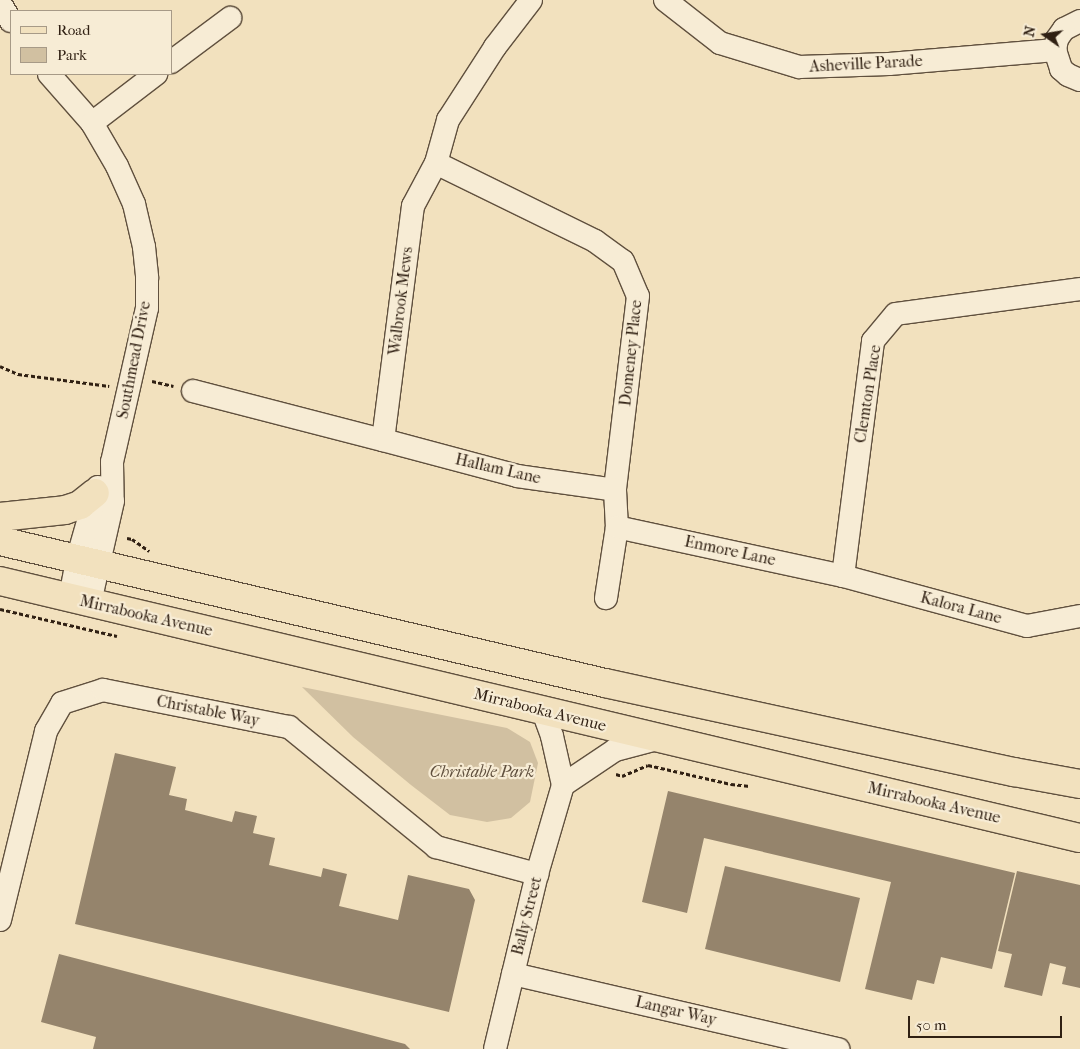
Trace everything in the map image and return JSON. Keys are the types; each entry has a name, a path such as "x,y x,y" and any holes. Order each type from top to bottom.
{"main road":[{"path":"0,517 65,510 80,505 95,493"},
{"path":"0,541 605,683 1014,772 1080,784"},
{"name":"Mirrabooka Avenue","path":"0,581 657,739 1080,838"}],"street":[{"name":"Walbrook Mews","path":"382,440 413,206 436,163 448,120 495,47 531,0"},
{"name":"Asheville Parade","path":"665,0 720,43 799,67 889,64 1055,50"},
{"path":"0,3 10,19"},
{"path":"172,61 230,18"},
{"path":"1080,21 1064,29 1057,38 1055,50 1061,69 1068,76 1080,80"},
{"name":"Southmead Drive","path":"51,75 92,123 117,166 134,204 144,247 148,278 146,308 125,385 112,462 113,501 88,563"},
{"path":"92,123 155,75"},
{"name":"Domeney Place","path":"436,163 594,241 623,260 638,296 615,490 617,527 606,598"},
{"name":"Clemton Place","path":"843,576 873,341 896,314 1080,289"},
{"path":"193,391 382,440"},
{"name":"Hallam Lane","path":"382,440 517,476 615,490"},
{"name":"Southmead Drive","path":"80,600 88,563 95,493 112,462"},
{"name":"Enmore Lane","path":"617,527 843,576"},
{"name":"Kalora Lane","path":"843,576 1027,626 1080,616"},
{"name":"Christable Way","path":"0,920 46,731 62,703 103,690 289,727 436,847 537,874"},
{"name":"Bally Street","path":"495,1049 537,874 563,785 552,736 542,711"},
{"path":"563,785 615,750 657,739"},
{"name":"Langar Way","path":"513,974 838,1049"}],"path":[{"path":"0,366 18,374 193,391"}],"green space":[{"name":"Christable Park","path":"302,687 507,728 530,742 538,763 530,802 511,818 487,822 450,815 353,737"}],"building":[{"path":"115,753 176,767 169,795 187,799 185,810 232,822 235,811 257,816 253,833 275,838 269,865 321,877 323,868 347,874 339,906 398,920 408,875 469,889 475,900 449,1012 75,924"},
{"path":"668,791 1015,873 992,969 941,957 934,984 917,980 912,1000 865,989 891,882 704,838 687,913 642,902"},
{"path":"725,866 860,898 840,982 705,949"},
{"path":"1017,871 1080,885 1080,988 1062,984 1066,967 1050,963 1042,996 1004,987 1012,954 998,951"},
{"path":"59,954 405,1044 410,1049 93,1049 96,1037 41,1022"}]}
